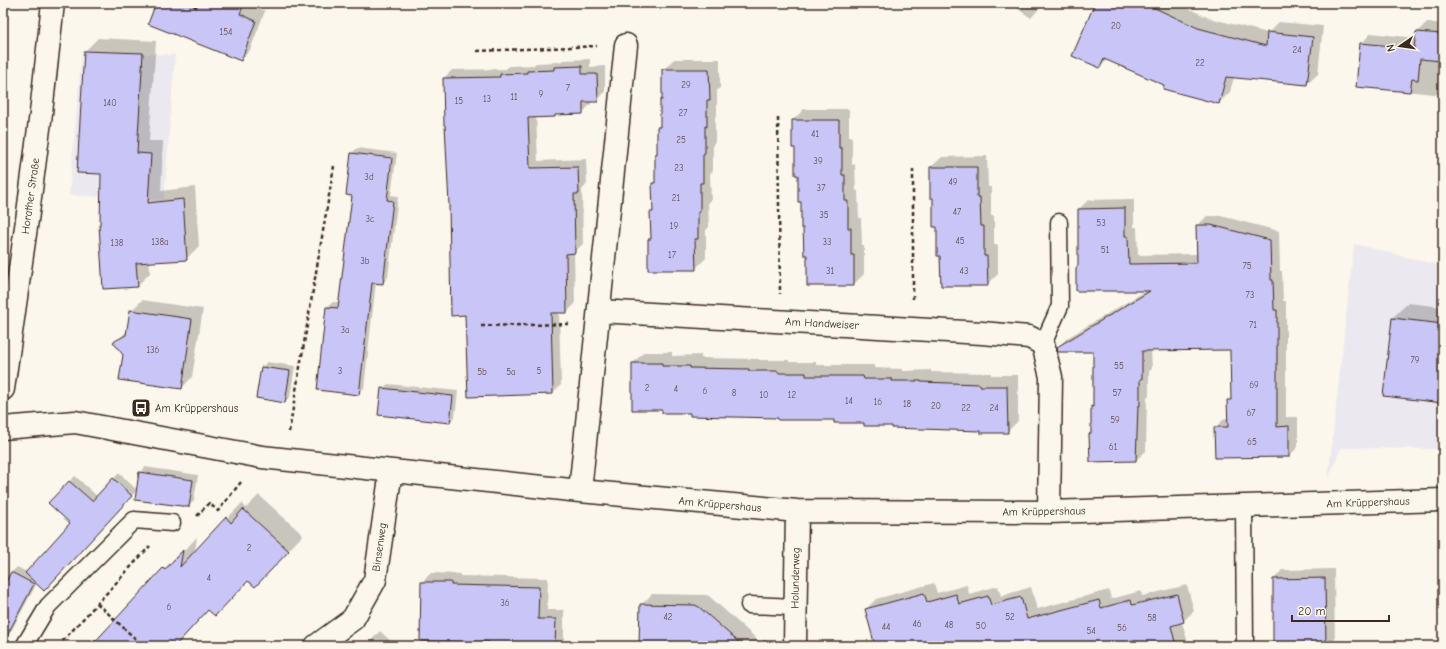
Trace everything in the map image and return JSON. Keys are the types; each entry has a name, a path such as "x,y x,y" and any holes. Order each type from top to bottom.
{"street":[{"name":"Horather Straße","path":"3,389 30,198 53,3"},
{"path":"580,491 626,45"},
{"name":"Am Handweiser","path":"598,317 780,321 982,333 1029,337 1043,344"},
{"path":"1043,344 1051,377 1049,512"},
{"name":"Am Krüppershaus","path":"3,428 75,422 284,460 580,491 797,511 1049,512 1443,500"},
{"name":"Binsenweg","path":"316,646 353,619 375,580 390,472"},
{"name":"Holunderweg","path":"795,646 794,607 797,511"}],"lane":[{"path":"1043,344 1060,306 1059,222"},
{"path":"1244,506 1245,646"},
{"path":"24,646 48,606 134,520 172,523"},
{"path":"749,605 794,607"}],"path":[{"path":"187,3 199,8"},
{"path":"477,51 626,45"},
{"path":"778,118 780,321"},
{"path":"284,460 334,166"},
{"path":"913,169 914,329"},
{"path":"481,326 598,317"},
{"path":"218,511 262,457"},
{"path":"58,646 172,523"},
{"path":"97,603 143,646"},
{"path":"760,646 760,642 770,642"}],"shaded area":[{"path":"82,51 175,55 164,200 69,195"},
{"path":"1354,244 1443,266 1443,449 1341,448 1328,479"}],"building":[{"path":"156,3 244,3 240,14 256,21 241,61 148,24"},
{"path":"1095,3 1144,3 1198,28 1266,46 1267,32 1313,37 1307,85 1226,77 1219,104 1163,89 1164,85 1104,59 1100,68 1072,56"},
{"path":"1416,32 1443,34 1441,61 1420,59 1418,80 1412,79 1410,92 1356,87 1360,43 1414,48"},
{"path":"84,51 143,53 137,153 151,154 148,203 183,199 187,260 136,263 138,287 103,289 99,225 101,174 77,173"},
{"path":"582,66 582,74 597,74 598,102 583,102 583,114 528,118 530,168 578,167 579,194 574,194 575,253 566,254 567,313 551,313 553,394 468,397 465,315 451,316 449,205 444,125 443,78 500,77 500,74 554,70 554,67"},
{"path":"662,69 709,69 710,100 707,100 707,127 705,126 705,153 703,154 703,183 700,183 700,212 698,212 698,239 695,239 696,270 648,270 648,239 651,239 650,212 653,212 652,183 655,183 657,127 660,127 660,100 662,100"},
{"path":"792,120 839,120 839,148 842,148 842,175 845,175 845,201 848,201 848,228 851,228 851,255 854,255 854,286 807,286 807,255 804,255 803,228 801,228 801,202 798,202 798,175 795,175 795,148 792,148"},
{"path":"351,153 392,158 387,200 393,201 383,284 372,283 359,395 317,390 326,307 338,308 352,196 346,195"},
{"path":"930,167 977,167 977,197 980,197 981,226 984,226 984,256 987,256 988,286 941,286 940,256 937,256 937,227 933,227 933,198 930,198"},
{"path":"1125,208 1125,236 1128,236 1129,264 1197,263 1196,225 1211,225 1270,240 1271,280 1273,280 1274,310 1277,310 1277,427 1289,426 1289,457 1215,458 1214,427 1228,427 1227,400 1231,400 1230,350 1142,351 1142,379 1140,379 1140,406 1138,406 1136,461 1090,462 1089,434 1091,433 1091,406 1093,407 1093,352 1058,352 1057,347 1150,291 1076,291 1076,268 1078,265 1078,209"},
{"path":"130,310 192,319 182,389 119,380 123,355 113,342 126,335"},
{"path":"1392,318 1443,324 1443,403 1383,396"},
{"path":"632,363 662,363 662,366 690,366 690,368 749,369 749,371 806,373 806,376 863,376 864,379 892,379 892,381 921,381 980,384 980,386 1007,386 1008,433 980,433 980,431 892,428 892,426 864,426 864,423 834,423 834,420 778,420 778,418 690,416 690,413 662,413 662,410 632,410"},
{"path":"261,367 290,371 285,403 256,398"},
{"path":"381,388 453,396 450,423 378,415"},
{"path":"139,472 193,480 189,507 135,500"},
{"path":"113,478 132,496 44,591 25,573 70,523 48,503 69,481 92,501"},
{"path":"243,509 289,551 255,587 248,581 215,616 208,610 175,646 91,646 163,568 165,570 183,550 180,567 226,517 231,523"},
{"path":"11,572 34,584 3,643 3,587"},
{"path":"1325,578 1326,646 1273,646 1273,579"},
{"path":"421,582 451,582 451,585 539,587 538,619 556,619 555,646 488,646 489,642 420,641"},
{"path":"924,593 927,602 956,594 959,604 988,596 991,605 1021,597 1027,619 1099,600 1101,608 1131,600 1132,605 1177,594 1184,622 1171,626 1176,646 875,646 865,609"},
{"path":"640,604 695,605 743,646 639,646"}],"place":[{"name":"Am Krüppershaus","path":"141,408"}]}
